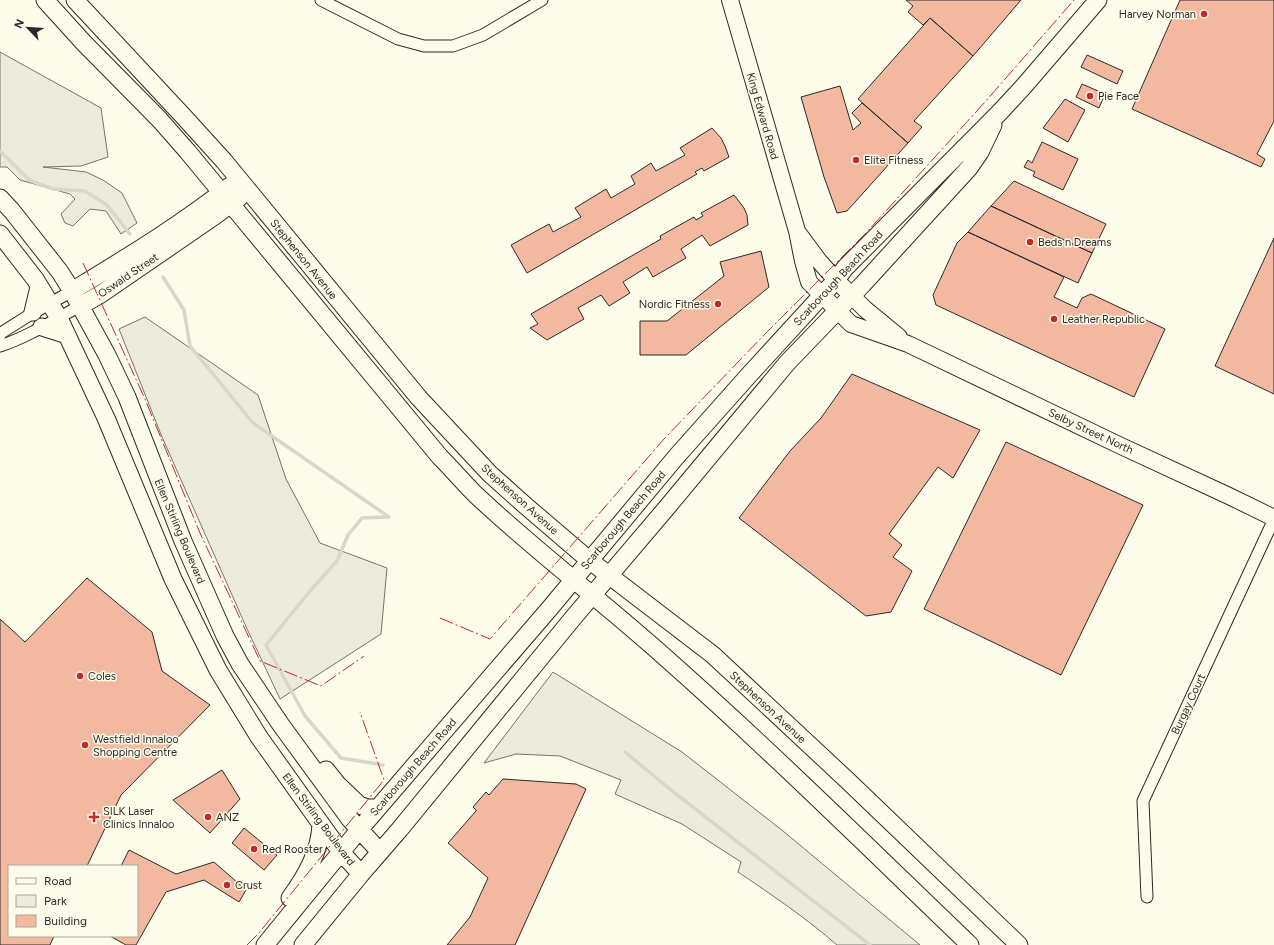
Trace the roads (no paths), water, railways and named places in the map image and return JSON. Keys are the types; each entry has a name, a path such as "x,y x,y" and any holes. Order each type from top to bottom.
{"main road":[{"name":"Stephenson Avenue","path":"45,0 84,43 159,119 227,198 440,457 474,492 507,523 667,658 754,738 970,945"},
{"name":"Stephenson Avenue","path":"75,0 185,118 243,185 419,398 490,474 589,560 713,656 847,780 1019,945"},
{"name":"King Edward Road","path":"730,0 796,231 809,282 838,310"},
{"name":"Scarborough Beach Road","path":"264,945 359,830 550,608 676,456 836,280 845,268 1000,112 1098,0"},
{"name":"Scarborough Beach Road","path":"303,945 787,363 969,168 980,152 1000,112"},
{"name":"Oswald Street","path":"76,298 147,245 207,204 227,198 243,185"},
{"name":"Ellen Stirling Boulevard","path":"0,198 49,257 76,298 106,355 127,397 184,541 225,636 240,664 281,725 349,818 380,852"},
{"name":"King Edward Road","path":"796,231 820,262 852,295"},
{"name":"Ellen Stirling Boulevard","path":"0,234 40,287 55,310 106,418 173,579 218,670 259,737 341,852 361,874"},
{"path":"33,312 40,287"},
{"name":"Selby Street North","path":"852,295 865,309 908,344"},
{"name":"Selby Street North","path":"838,310 851,324 855,326 908,344 1274,518"},
{"path":"42,327 67,335"},
{"path":"281,725 306,745 338,784 359,805 368,808 378,808"},
{"path":"264,945 271,927 303,880 320,839 321,824"}],"street":[{"path":"321,0 398,39 424,46 453,46 483,35 542,0"},
{"name":"Oswald Street","path":"0,346 10,343 42,327 55,310 76,298"},
{"name":"Oswald Street","path":"0,335 33,312 55,310 76,298"},
{"name":"Burgay Court","path":"1147,897 1143,801 1274,518"}],"waterway":[{"path":"0,151 29,180 53,189 85,191 107,205 130,234"},
{"path":"163,277 184,310 190,346 253,423 389,517 362,518 348,535 337,561 310,591 266,645 305,716 341,758 383,765"},
{"path":"625,752 671,790 870,945"}],"place":[{"name":"Harvey Norman","path":"1204,14"},
{"name":"Pie Face","path":"1090,96"},
{"name":"Elite Fitness","path":"856,160"},
{"name":"Beds n Dreams","path":"1030,242"},
{"name":"Nordic Fitness","path":"718,304"},
{"name":"Leather Republic","path":"1054,319"},
{"name":"Coles","path":"80,676"},
{"name":"Westfield Innaloo Shopping Centre","path":"85,745"},
{"name":"SILK Laser Clinics Innaloo","path":"94,817"},
{"name":"ANZ","path":"208,817"},
{"name":"Red Rooster","path":"254,849"},
{"name":"Crust","path":"227,885"}]}
